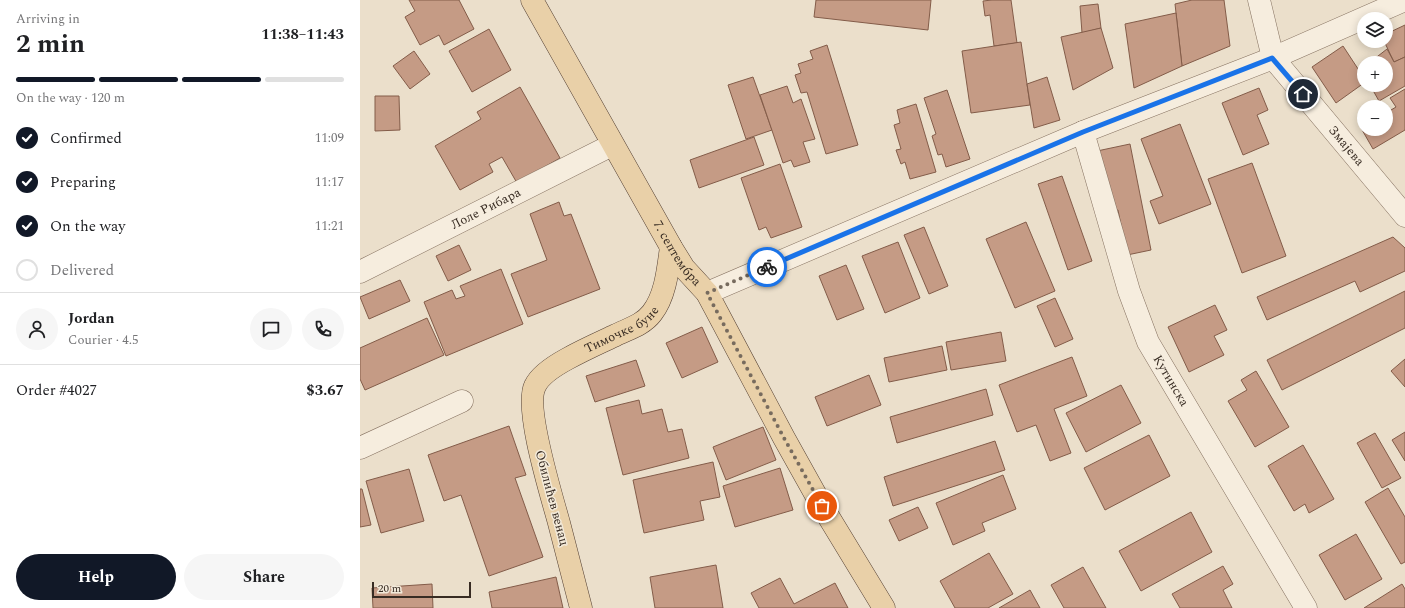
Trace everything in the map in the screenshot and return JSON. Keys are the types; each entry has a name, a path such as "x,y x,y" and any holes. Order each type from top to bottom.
{"main road":[{"name":"7. септембра","path":"532,0 612,145 671,247 684,268 707,293 822,506 884,608"},
{"name":"Тимочке буне","path":"535,386 558,364 642,323 652,314 659,301 663,287 668,269 671,247"},
{"name":"Обилићев венац","path":"535,386 532,397 533,413 542,460 582,608"}],"street":[{"path":"1259,0 1272,58"},
{"path":"707,293 1083,132 1272,58 1405,0"},
{"name":"Змајева","path":"1272,58 1405,216"},
{"name":"Кутинска","path":"1083,132 1129,291 1148,342 1306,608"},
{"name":"Лоле Рибара","path":"360,272 612,145"},
{"path":"360,448 462,402"}],"building":[{"path":"409,0 459,0 474,29 444,45 439,35 420,45 405,17 415,11"},
{"path":"816,0 931,0 928,30 814,17"},
{"path":"1011,0 1017,43 994,46 990,15 985,16 983,1"},
{"path":"1192,0 1224,0 1230,46 1182,66 1175,4"},
{"path":"1098,4 1101,28 1082,33 1080,6"},
{"path":"1176,13 1182,66 1134,88 1125,24"},
{"path":"1405,25 1405,57 1394,62 1393,56 1391,56 1387,48 1393,48 1393,31"},
{"path":"1101,28 1113,68 1073,90 1061,37"},
{"path":"489,29 511,70 472,92 449,51"},
{"path":"1021,42 1030,105 971,113 962,51"},
{"path":"827,45 858,145 826,154 807,92 801,93 795,75 801,73 798,64 813,59 810,51"},
{"path":"1343,46 1357,67 1357,88 1336,103 1312,67"},
{"path":"1387,49 1391,56 1378,56"},
{"path":"414,51 430,74 410,89 393,66"},
{"path":"1405,57 1405,86 1378,100 1374,92 1393,92 1393,60 1394,62"},
{"path":"753,77 772,130 746,139 728,85"},
{"path":"1047,77 1060,120 1034,128 1027,84"},
{"path":"787,86 793,103 801,99 815,139 803,142 810,162 794,167 791,160 783,163 760,95"},
{"path":"520,87 560,158 517,183 502,157 489,164 493,172 460,190 435,146 481,119 477,112"},
{"path":"1259,88 1268,110 1257,115 1269,144 1243,155 1222,103"},
{"path":"1405,89 1405,130 1373,149 1366,136 1393,136 1393,109 1396,107 1393,100 1390,98"},
{"path":"947,90 970,159 946,167 942,154 938,155 932,136 936,134 924,98"},
{"path":"375,96 399,96 400,130 375,131"},
{"path":"916,104 936,172 910,179 905,162 901,164 896,150 901,149 894,125 900,123 897,110"},
{"path":"1180,124 1211,204 1159,224 1150,201 1163,196 1141,139"},
{"path":"754,137 764,165 699,188 690,160"},
{"path":"1130,144 1151,250 1127,255 1118,210 1109,212 1097,151"},
{"path":"1252,163 1286,256 1242,273 1208,179"},
{"path":"780,164 802,227 771,238 766,227 759,230 741,178"},
{"path":"1062,176 1092,261 1068,270 1038,184"},
{"path":"559,202 564,216 571,214 600,289 528,317 511,274 547,260 530,214"},
{"path":"1026,222 1055,291 1015,308 986,239"},
{"path":"924,227 948,286 929,294 904,235"},
{"path":"1393,237 1405,248 1405,271 1360,292 1355,281 1267,320 1257,297"},
{"path":"898,242 920,298 885,313 862,256"},
{"path":"459,245 471,270 448,281 436,256"},
{"path":"846,265 864,309 837,320 819,276"},
{"path":"501,269 523,324 446,356 424,302 452,290 456,299 465,296 460,286"},
{"path":"400,280 410,301 369,319 360,297"},
{"path":"1405,291 1405,328 1282,390 1267,360"},
{"path":"1055,298 1073,339 1055,347 1037,306"},
{"path":"1215,305 1227,330 1214,336 1224,355 1189,372 1168,327"},
{"path":"427,318 444,355 365,390 360,379 360,348"},
{"path":"702,327 718,362 682,378 666,343"},
{"path":"1001,332 1006,361 951,370 946,342"},
{"path":"942,346 947,370 889,382 884,358"},
{"path":"1072,357 1087,396 1054,409 1071,453 1050,461 1036,425 1017,432 999,385"},
{"path":"1405,359 1405,387 1391,371"},
{"path":"636,360 645,386 595,402 586,376"},
{"path":"1256,371 1289,427 1255,447 1228,401 1247,390 1241,380"},
{"path":"869,375 881,405 827,426 815,397"},
{"path":"1121,385 1141,423 1086,452 1066,413"},
{"path":"986,389 993,415 897,443 890,417"},
{"path":"639,400 642,414 662,409 668,432 682,429 689,458 623,475 606,408"},
{"path":"509,426 526,475 515,478 543,557 489,576 461,495 444,501 428,455"},
{"path":"763,427 776,460 726,480 713,447"},
{"path":"1405,432 1405,461 1392,440"},
{"path":"1375,433 1401,478 1382,488 1357,443"},
{"path":"1149,435 1170,476 1105,510 1084,468"},
{"path":"995,441 1005,470 893,506 884,477"},
{"path":"1303,445 1334,499 1309,513 1305,504 1294,511 1268,466"},
{"path":"713,462 720,497 700,501 704,520 644,533 633,480"},
{"path":"780,468 793,510 735,527 723,486"},
{"path":"409,469 424,521 381,533 366,481"},
{"path":"1003,475 1016,509 982,523 985,531 953,545 936,503"},
{"path":"1388,488 1405,517 1405,562 1401,564 1365,502"},
{"path":"360,489 362,489 371,525 360,527"},
{"path":"918,507 928,528 899,541 889,520"},
{"path":"1191,512 1212,552 1141,591 1119,551"},
{"path":"1356,534 1382,579 1345,600 1319,555"},
{"path":"989,553 1013,594 988,608 955,608 940,581"},
{"path":"716,565 723,608 655,608 650,577"},
{"path":"1223,566 1233,584 1223,590 1232,608 1180,608 1172,594"},
{"path":"1083,567 1106,608 1064,608 1051,585"},
{"path":"556,577 563,608 492,608 489,592"},
{"path":"780,578 794,604 835,583 848,608 759,608 751,593"},
{"path":"432,584 433,608 373,608 372,588"},
{"path":"1402,584 1405,589 1405,608 1364,608"},
{"path":"1030,590 1040,608 999,608"}],"way so far":[{"path":"767,267 707,293 822,506"}],"route":[{"path":"767,267 1083,132 1272,58 1303,94"}]}
